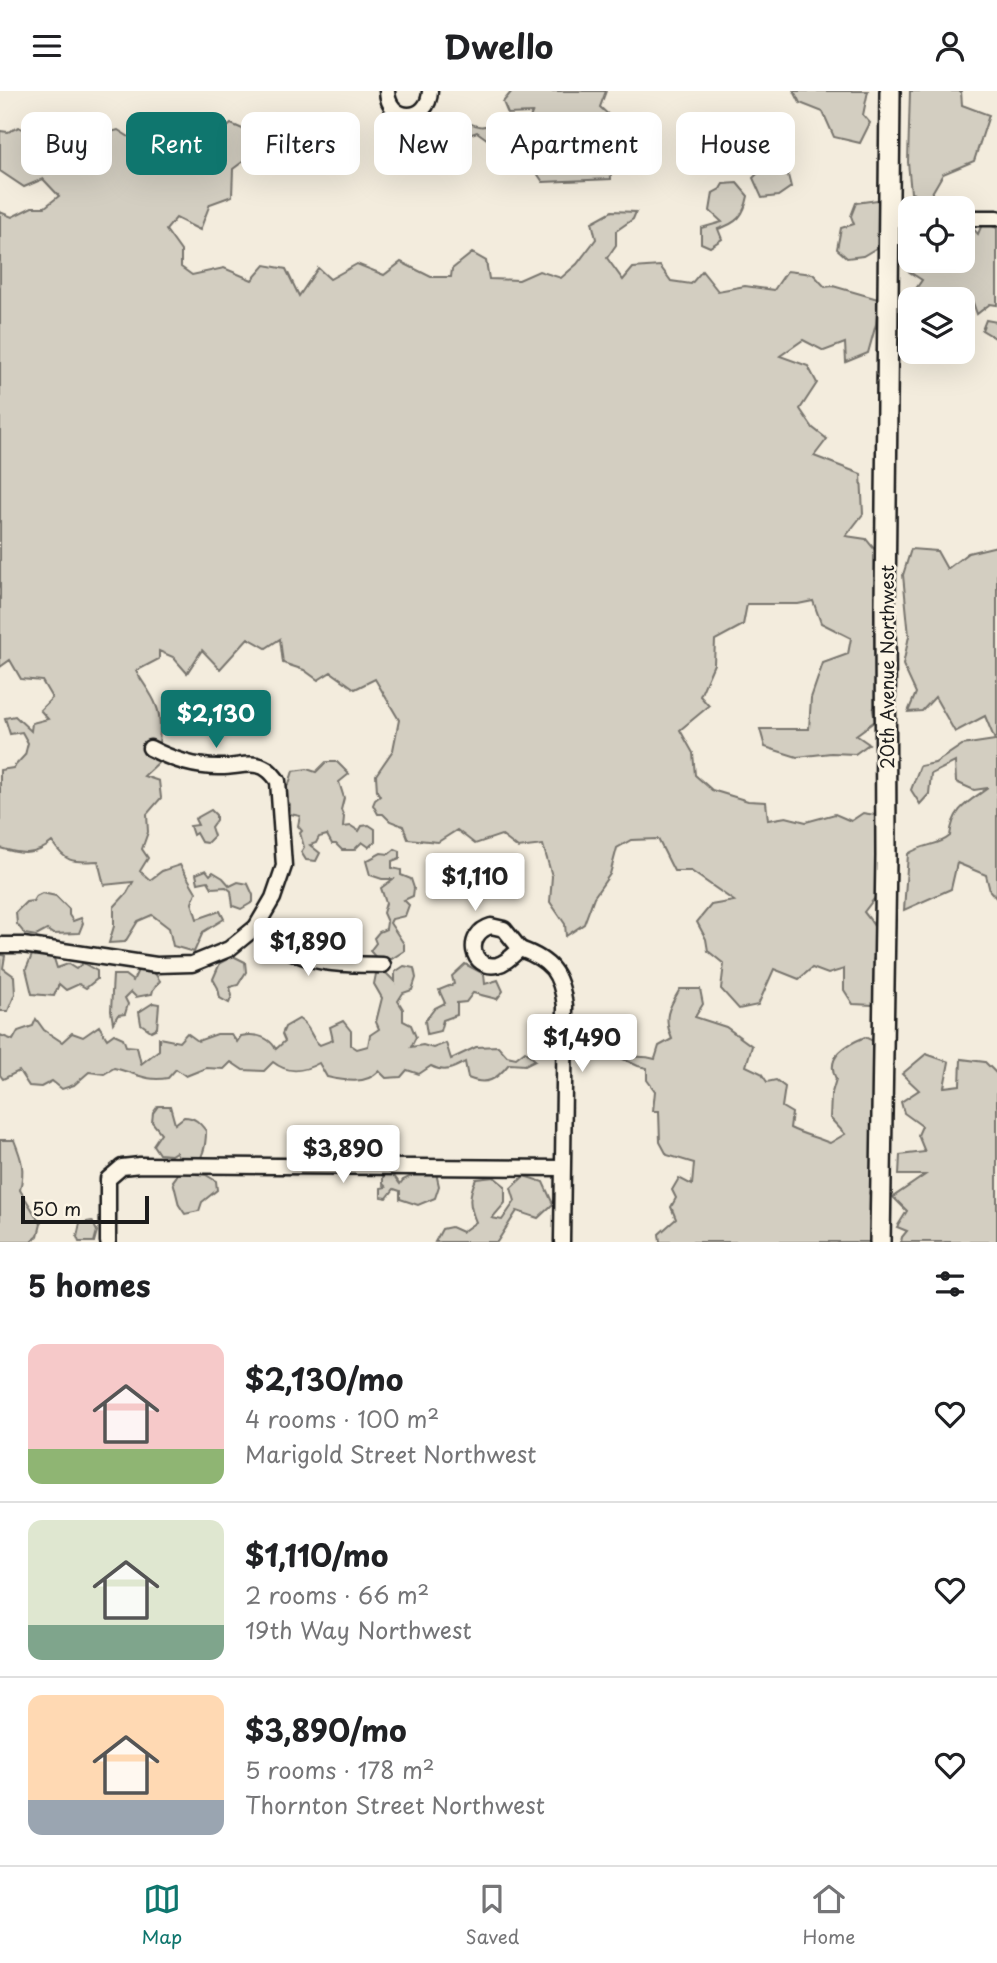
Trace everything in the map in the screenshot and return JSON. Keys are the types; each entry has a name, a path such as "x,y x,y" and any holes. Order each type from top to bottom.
{"street":[{"path":"387,91 393,109 405,115 419,113 425,108 430,91"},
{"name":"20th Avenue Northwest","path":"890,91 898,196"},
{"path":"975,218 997,218"},
{"name":"20th Avenue Northwest","path":"880,1242 886,856 885,609 898,271"},
{"path":"0,945 23,945 156,965 192,964 229,949 256,927 273,898 284,866 278,781 270,770 257,765 217,768 168,758 150,748"},
{"path":"256,927 271,940 303,958 334,964 383,965"},
{"path":"520,949 547,962 563,987 562,1242"},
{"path":"108,1242 108,1179 122,1167 562,1168"}],"shaded area":[{"path":"512,91 606,91 600,107 606,112 507,112 503,102"},
{"path":"794,91 868,91 863,115 870,123 860,143 834,137 823,112 800,103"},
{"path":"910,91 961,91 962,105 989,115 974,161 943,174 930,196 911,193 908,162"},
{"path":"231,124 241,128 241,163 233,169 232,196 210,204 200,230 176,218 166,230 181,251 181,267 192,275 224,268 252,280 265,265 286,269 299,296 318,268 330,279 357,264 384,275 401,262 431,277 451,277 452,269 472,253 486,261 489,279 519,280 539,271 561,278 577,264 596,239 592,222 612,211 636,212 633,219 616,231 616,245 607,258 623,280 633,268 660,266 671,281 691,284 702,271 718,291 745,286 774,290 787,271 813,274 825,287 833,286 878,299 876,324 868,353 846,362 845,343 824,351 803,340 780,356 808,366 817,383 800,409 813,428 827,439 814,456 861,474 863,514 846,536 866,539 878,554 890,679 873,710 875,721 856,735 869,744 855,754 831,753 797,757 765,747 760,729 809,729 811,698 823,663 848,654 851,638 821,623 813,601 798,604 747,604 743,625 715,640 714,664 700,696 709,706 680,730 693,753 695,775 712,790 748,801 766,802 768,820 786,817 806,822 835,814 851,821 863,813 875,815 893,832 880,891 864,912 876,930 878,940 873,960 882,985 873,1005 853,1004 844,990 844,969 828,974 812,968 799,979 774,969 758,1005 739,1009 721,989 724,964 708,951 706,939 697,922 711,905 734,901 691,871 674,871 658,839 631,840 617,848 610,874 594,897 584,924 566,936 565,924 550,902 552,876 543,845 518,848 501,835 475,844 457,830 438,842 408,839 403,826 390,821 383,814 378,814 373,805 380,796 376,775 393,750 399,720 375,679 355,689 331,672 318,680 304,670 283,663 280,639 266,648 248,638 220,669 202,650 187,673 173,657 159,651 159,659 136,671 154,701 160,726 159,762 144,776 159,781 161,798 147,814 148,832 142,849 148,858 140,871 150,880 162,871 180,865 196,892 192,903 197,919 220,911 224,919 203,932 194,952 173,946 169,928 152,915 138,921 125,942 109,943 114,926 114,907 133,882 104,885 98,861 71,860 52,842 40,850 27,853 0,848 0,770 13,768 25,755 28,743 22,732 10,734 5,718 15,716 31,731 32,723 48,719 40,710 52,698 42,681 21,679 10,660 0,667 0,212 12,217 32,207 45,207 59,196 43,179 24,187 0,171 0,131 21,128 21,175 112,175 112,132 118,130 126,135 126,175 227,175 227,128"},
{"path":"472,124 486,126 486,138 477,132 472,134"},
{"path":"538,175 611,175 611,179 543,182"},
{"path":"756,175 788,175 791,187 778,196 762,198 753,178"},
{"path":"737,183 748,196 742,214 735,221 718,229 722,239 710,247 701,243 701,228 722,222 710,211 713,193 723,184"},
{"path":"877,200 889,215 890,240 863,256 847,258 837,249 841,228 854,224 851,216 856,203"},
{"path":"983,222 997,228 997,305 990,304 977,314 975,287 917,287 922,280 911,273 975,273 975,231 978,234"},
{"path":"986,320 997,322 997,339 982,330"},
{"path":"997,546 997,899 990,891 986,875 957,863 951,889 904,910 908,854 950,836 958,812 988,788 974,790 956,782 955,762 931,774 929,794 920,804 911,790 920,766 935,763 962,745 995,740 985,716 955,732 935,697 922,711 908,712 916,693 903,665 909,636 903,575 911,549 937,551 947,569 968,553"},
{"path":"326,762 337,762 349,774 339,782 344,798 341,810 344,817 343,827 351,826 359,831 362,826 369,825 375,829 375,841 369,847 362,842 354,850 342,850 332,844 327,835 319,837 316,843 310,845 320,853 316,861 306,860 301,852 304,847 300,833 302,831 298,826 300,816 290,814 290,804 281,793 289,784 293,771 307,769 316,772"},
{"path":"211,810 216,815 211,827 214,836 207,843 201,842 196,833 193,835 190,826 198,825 195,819"},
{"path":"395,849 400,851 400,858 392,861 392,868 401,870 401,875 411,879 413,896 404,900 409,905 405,916 392,919 390,923 404,944 404,951 390,960 380,962 370,951 376,943 374,938 386,929 387,922 383,913 386,903 381,888 393,879 370,875 366,861 381,853 389,854"},
{"path":"206,870 210,875 213,872 223,878 230,886 238,882 248,884 253,902 241,909 233,906 231,891 226,887 212,888 208,881 198,883 196,874"},
{"path":"42,893 56,896 69,909 73,921 81,918 83,923 79,933 53,934 47,930 36,936 25,934 17,924 16,912 26,902 33,901"},
{"path":"52,952 57,968 68,964 76,969 83,963 97,971 97,979 86,988 79,984 66,990 59,984 54,996 32,994 26,969 32,955"},
{"path":"0,954 5,956 3,968 14,976 15,994 8,1011 0,1011"},
{"path":"233,956 245,962 246,972 238,985 230,987 232,996 229,1003 220,998 213,979 220,963"},
{"path":"465,964 484,974 485,984 498,980 503,991 497,999 473,993 466,1002 457,1003 457,1015 443,1020 440,1031 427,1034 425,1021 435,1008 445,1003 439,990 454,984 452,976"},
{"path":"404,966 414,968 416,978 412,990 403,993 398,1001 403,1009 403,1021 411,1025 416,1037 411,1047 423,1045 433,1048 446,1043 451,1059 476,1047 498,1046 507,1056 516,1058 525,1051 535,1060 525,1065 509,1064 495,1078 486,1081 468,1078 465,1062 448,1069 431,1066 419,1074 407,1070 401,1077 386,1078 379,1071 368,1078 355,1081 327,1077 319,1063 290,1070 273,1062 264,1071 243,1070 231,1062 224,1069 206,1068 186,1076 176,1069 168,1078 160,1079 114,1068 104,1074 89,1072 74,1085 62,1089 52,1081 41,1087 29,1086 19,1071 3,1079 0,1075 0,1035 13,1040 18,1031 33,1026 36,1019 44,1030 62,1042 72,1033 83,1037 99,1026 107,1039 114,1034 123,1038 126,1046 137,1047 141,1064 159,1050 159,1038 179,1042 187,1033 198,1041 217,1034 231,1034 237,1042 241,1036 252,1035 270,1041 276,1049 285,1041 282,1034 285,1027 299,1019 320,1045 333,1040 330,1027 343,1021 351,1031 351,1045 357,1049 368,1046 370,1035 379,1029 376,1022 382,998 374,984 376,974 386,973 395,982 395,972"},
{"path":"138,970 154,972 160,981 152,994 136,997 131,992 125,998 128,1004 125,1014 118,1015 113,1023 113,975 125,975 133,981"},
{"path":"680,989 700,989 703,1004 695,1017 726,1027 752,1046 746,1066 761,1073 767,1082 776,1080 785,1087 782,1107 792,1113 790,1128 830,1143 845,1134 830,1118 831,1096 836,1079 833,1071 835,1057 845,1047 865,1037 890,1049 876,1161 869,1193 875,1205 869,1219 879,1242 660,1242 659,1234 676,1219 671,1207 676,1198 672,1190 679,1178 692,1185 694,1163 667,1155 660,1142 659,1111 653,1111 655,1091 647,1080 647,1068 623,1059 626,1056 655,1059 659,1046 672,1039 667,1019 672,1002"},
{"path":"153,1003 159,1004 157,1028 151,1031 141,1024 139,1012"},
{"path":"926,1054 949,1062 944,1087 960,1085 961,1059 985,1062 997,1074 997,1242 901,1242 907,1231 897,1227 907,1211 893,1197 925,1175 899,1175 900,1155 925,1152 918,1135 922,1126 904,1113 901,1102 919,1090 902,1074"},
{"path":"158,1106 170,1106 175,1124 188,1117 197,1121 206,1131 203,1152 192,1170 216,1181 217,1190 202,1202 199,1211 185,1214 179,1205 173,1181 180,1167 176,1152 171,1155 159,1154 153,1145 161,1133 152,1122 153,1113"},
{"path":"0,1140 14,1140 22,1165 20,1190 41,1224 38,1236 31,1242 0,1242"},
{"path":"424,1170 436,1173 439,1186 435,1198 418,1205 400,1199 400,1191 394,1189 387,1198 381,1197 381,1188 386,1187 383,1177 388,1173 400,1184"},
{"path":"524,1176 543,1182 553,1204 538,1218 517,1211 497,1242 435,1242 442,1229 451,1227 462,1232 476,1222 470,1201 476,1179 494,1177 505,1186 505,1203 492,1218 502,1220 515,1201 511,1188"},
{"path":"92,1221 97,1231 94,1242 79,1242 77,1237 80,1223"}]}
